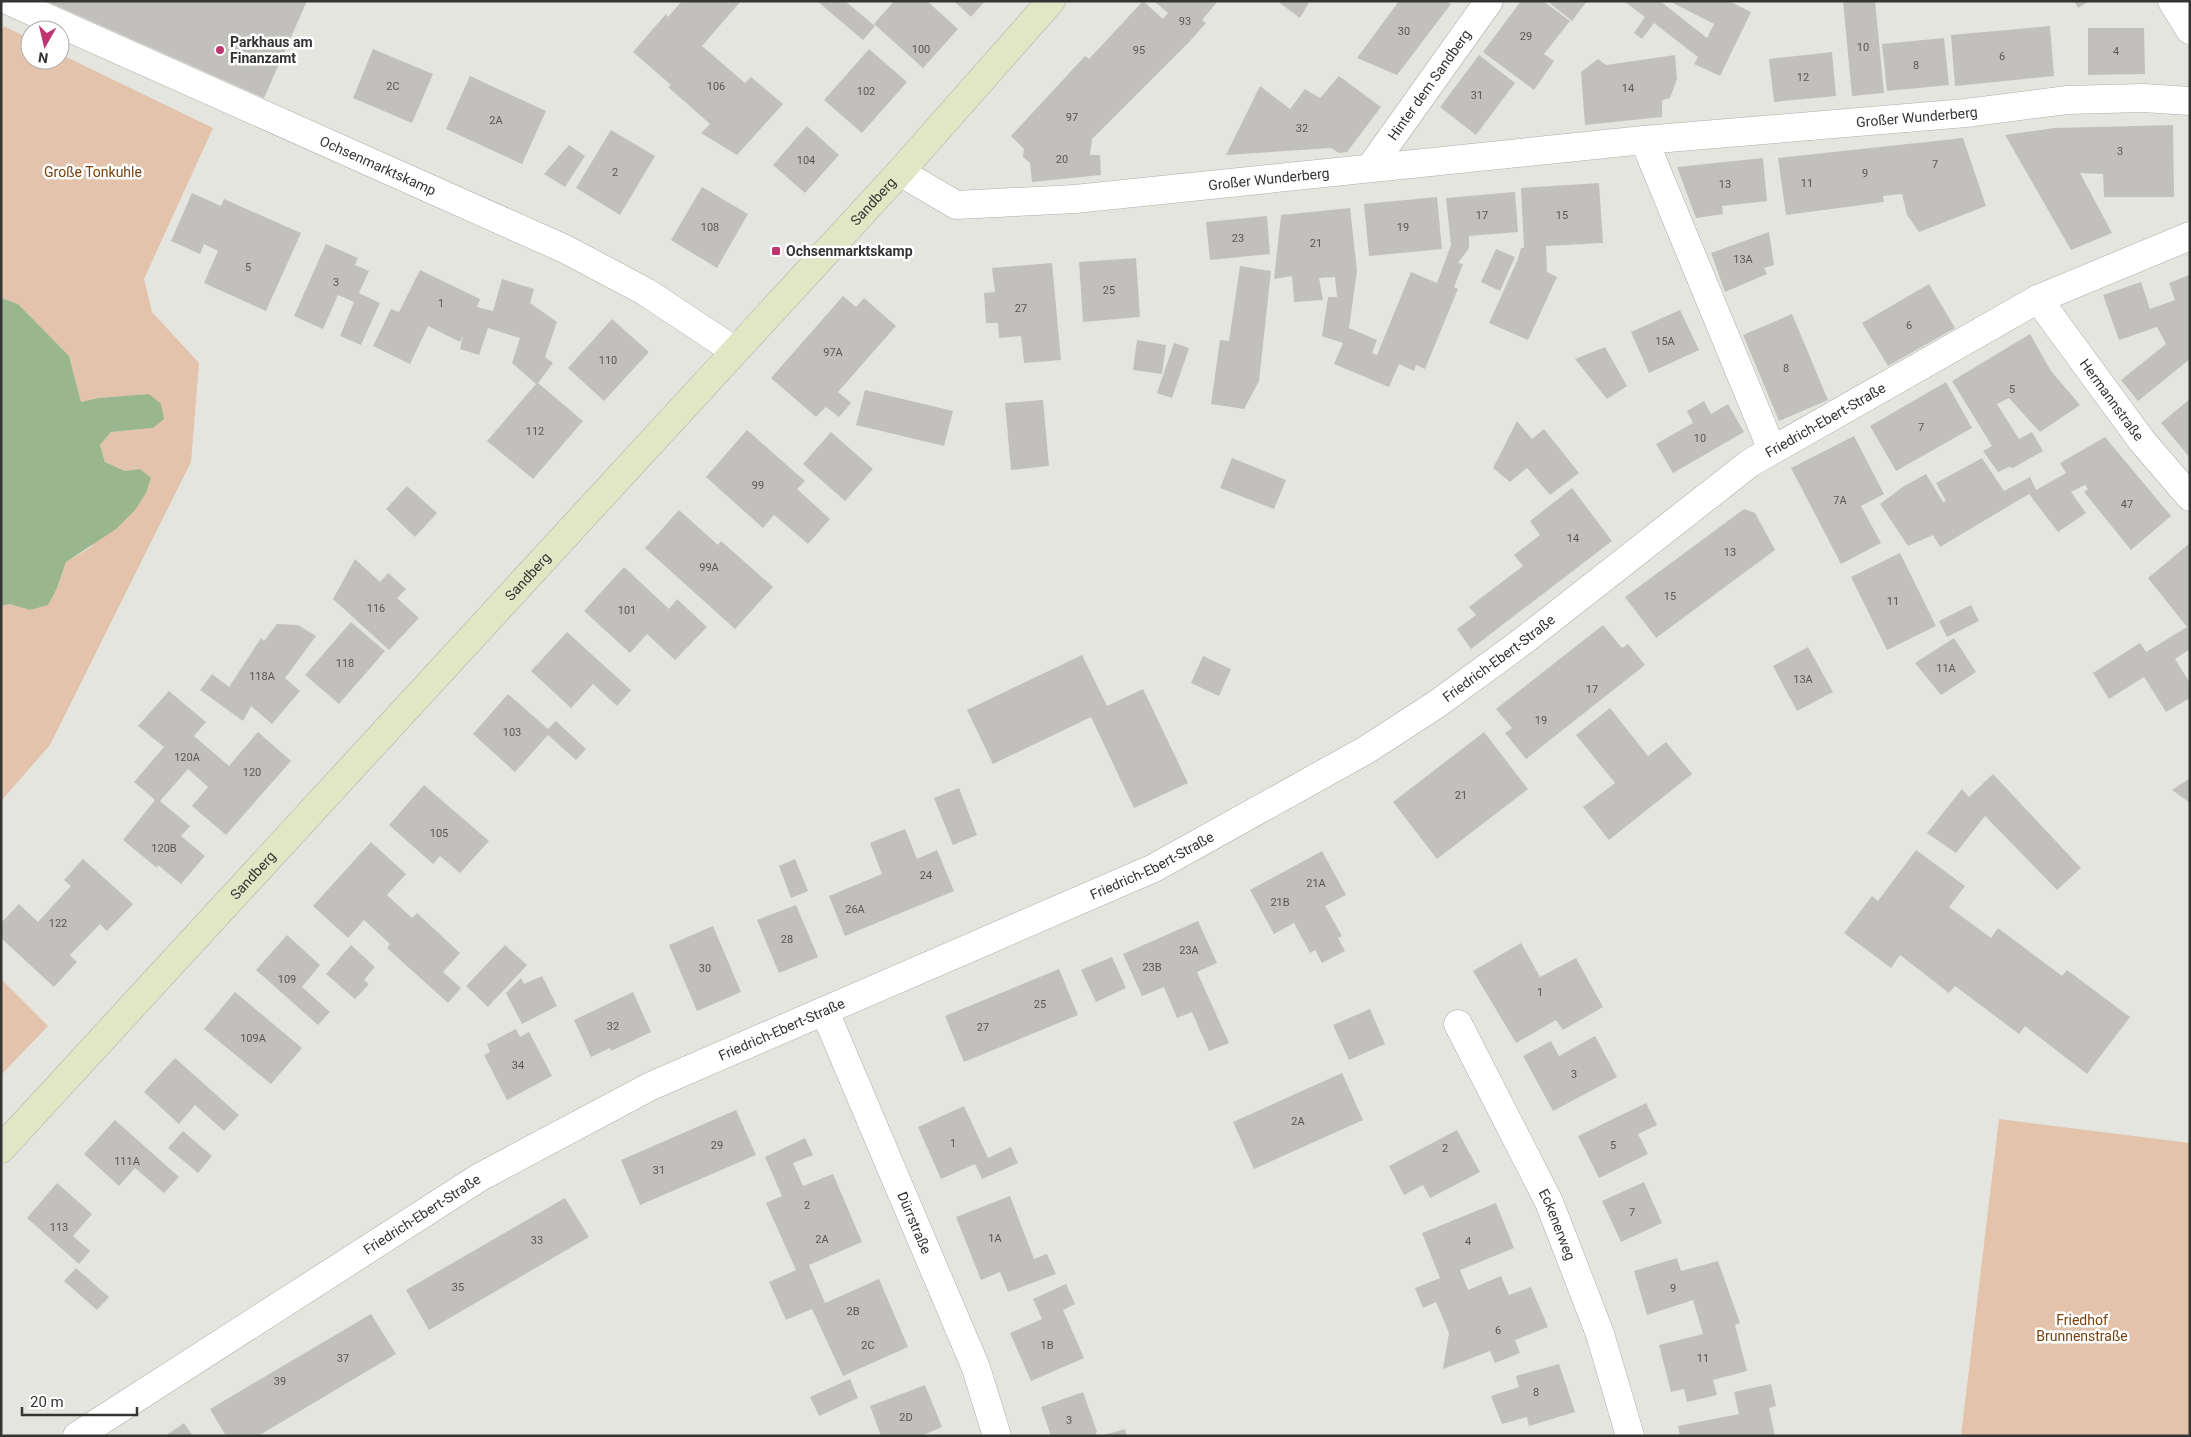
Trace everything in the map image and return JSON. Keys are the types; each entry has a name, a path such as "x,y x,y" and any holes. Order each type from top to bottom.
{"main road":[{"name":"Sandberg","path":"1,1149 900,172 1051,1"}],"street":[{"name":"Ochsenmarktskamp","path":"8,1 565,249 646,292 735,351"},
{"name":"Hinter dem Sandberg","path":"1370,168 1489,1"},
{"path":"2172,1 2190,30"},
{"name":"Großer Wunderberg","path":"900,172 956,205 1075,199 1644,140 1966,113 2067,100 2143,98 2190,101"},
{"path":"1644,140 1772,450"},
{"name":"Friedrich-Ebert-Straße","path":"77,1436 480,1177 652,1086 1154,868 1366,750 1445,699 1523,641 1683,513 1750,463 2038,299 2190,236"},
{"name":"Hermannstraße","path":"2038,299 2142,441 2190,498"},
{"name":"Dürrstraße","path":"825,1012 976,1368 997,1436"},
{"name":"Eckenerweg","path":"1458,1024 1550,1202 1600,1334 1630,1436"}],"green space":[{"name":"Große Tonkuhle","path":"4,26 20,34 20,70 70,70 70,59 213,128 144,279 152,312 199,363 191,462 50,745 1,801 1,606 10,604 30,610 57,588 66,562 91,547 140,469 125,471 105,462 100,445 111,432 153,428 149,394 98,398 81,402 69,356 18,304 1,298 1,32"},
{"path":"1,979 48,1026 1,1075"},
{"name":"Friedhof Brunnenstraße","path":"1999,1119 2190,1143 2190,1436 1961,1436"}],"shaded area":[{"path":"1,298 18,304 69,356 81,402 98,398 149,394 161,404 164,419 153,428 111,432 100,445 105,462 125,471 140,469 151,478 146,493 135,510 116,529 66,562 57,588 48,605 30,610 10,604 1,606"}],"building":[{"name":"Parkhaus am Finanzamt","path":"46,1 307,1 264,98"},
{"path":"682,1 741,1 702,46 745,83 751,77 783,104 737,155 701,133 710,124 668,87 671,85 633,52 666,14 668,17"},
{"path":"817,1 845,1 875,26 863,40"},
{"path":"894,1 927,1 958,29 923,68 874,24"},
{"path":"954,1 985,1 971,17"},
{"path":"1143,1 1163,19 1168,13 1154,1 1218,1 1202,20 1206,23 1189,42 1092,139 1090,155 1100,155 1101,175 1032,182 1030,163 1023,157 1024,149 1011,136 1085,56 1089,59"},
{"path":"1277,1 1310,1 1300,18"},
{"path":"1399,1 1447,1 1451,4 1397,75 1357,58"},
{"path":"1521,1 1543,1 1570,21 1544,54 1554,61 1534,90 1483,52"},
{"path":"1547,1 1587,1 1572,21"},
{"path":"1624,1 1660,1 1707,38 1714,24 1669,1 1729,1 1751,12 1720,76 1694,64 1698,57 1654,23 1642,39 1634,33 1645,17"},
{"path":"1843,1 1875,1 1884,93 1852,96"},
{"path":"2074,1 2089,1 2078,8"},
{"path":"2050,26 2054,76 1955,86 1951,35"},
{"path":"2088,28 2144,28 2145,74 2088,75"},
{"path":"1944,38 1949,85 1887,91 1882,44"},
{"path":"373,49 433,74 412,123 353,98"},
{"path":"869,49 907,82 862,133 824,100"},
{"path":"1832,52 1836,96 1774,102 1769,59"},
{"path":"1479,55 1515,83 1476,135 1440,107"},
{"path":"1675,55 1677,79 1670,98 1662,100 1662,117 1585,125 1581,72 1598,59 1606,65"},
{"path":"470,76 546,111 522,164 446,129"},
{"path":"1339,76 1381,107 1347,152 1339,153 1331,148 1226,155 1260,86 1290,109 1305,89 1320,98"},
{"path":"2173,125 2174,197 2104,197 2103,174 2080,173 2112,233 2071,250 2005,135 2054,128"},
{"path":"807,126 839,155 805,193 773,165"},
{"path":"611,130 655,156 620,215 576,188"},
{"path":"1963,138 1986,206 1919,232 1907,215 1902,194 1883,196 1884,202 1786,215 1778,158"},
{"path":"569,145 585,156 565,187 544,174"},
{"path":"1763,158 1767,201 1722,206 1723,214 1696,218 1677,167"},
{"path":"1599,183 1603,243 1546,246 1547,272 1557,277 1528,340 1489,323 1518,259 1521,248 1524,248 1521,188"},
{"path":"702,187 748,214 717,268 671,240"},
{"path":"1515,192 1518,232 1469,236 1469,248 1458,263 1463,264 1454,287 1458,289 1425,369 1416,365 1414,371 1399,364 1389,387 1334,364 1343,343 1322,336 1328,297 1337,297 1335,277 1319,278 1323,300 1294,302 1292,276 1274,279 1281,215 1350,208 1357,271 1349,328 1377,340 1372,353 1377,355 1411,272 1437,283 1451,245 1446,198"},
{"path":"192,193 221,206 224,199 301,233 266,311 204,283 218,251 204,244 200,254 171,241"},
{"path":"1437,197 1442,249 1369,256 1364,204"},
{"path":"1267,216 1270,254 1210,260 1206,222"},
{"path":"1769,232 1774,265 1764,268 1767,274 1725,292 1711,253"},
{"path":"326,244 358,258 355,265 369,271 359,293 380,303 361,345 340,336 354,302 338,295 323,329 294,316"},
{"path":"1496,249 1515,257 1500,291 1481,282"},
{"path":"1136,258 1140,317 1083,322 1079,262"},
{"path":"1052,263 1061,360 1024,363 1021,336 999,338 998,323 986,323 984,293 995,292 992,268"},
{"path":"1240,266 1271,271 1259,381 1244,409 1211,404 1220,340 1229,341"},
{"path":"420,270 480,299 477,307 493,311 502,279 534,289 530,303 557,322 545,357 553,363 538,383 583,421 533,479 487,441 536,384 512,363 520,338 488,328 479,355 460,349 463,335 460,342 428,326 410,364 373,346 391,309 399,312"},
{"path":"2189,275 2190,359 2138,401 2121,380 2166,344 2157,327 2119,340 2103,295 2141,282 2150,309 2175,300 2169,283"},
{"path":"1929,284 1955,328 1888,366 1862,323"},
{"path":"843,296 856,307 864,298 896,326 838,392 851,403 839,417 826,407 816,417 771,378"},
{"path":"1680,310 1699,350 1649,373 1631,332"},
{"path":"1792,314 1828,400 1779,421 1743,335"},
{"path":"612,319 649,352 604,401 568,368"},
{"path":"2030,334 2051,371 2080,405 2040,432 2009,398 1997,404 2019,439 2032,432 2043,451 2013,468 2009,467 1998,472 1983,451 1992,446 1952,381"},
{"path":"1137,340 1166,345 1162,374 1133,370"},
{"path":"1174,343 1189,348 1172,398 1157,393"},
{"path":"1605,347 1627,386 1607,399 1575,359"},
{"path":"1946,382 1972,428 1896,471 1870,426"},
{"path":"865,390 953,411 944,446 856,425"},
{"path":"2190,399 2190,458 2161,423"},
{"path":"1043,400 1049,466 1011,470 1005,403"},
{"path":"1704,401 1711,414 1728,404 1744,432 1673,473 1656,444 1693,423 1687,411"},
{"path":"1517,421 1532,439 1544,429 1579,473 1550,495 1527,468 1510,482 1493,468"},
{"path":"747,430 805,481 797,489 830,519 808,544 774,515 763,528 706,477"},
{"path":"831,432 873,469 845,501 803,464"},
{"path":"1854,436 1884,494 1861,506 1881,543 1841,564 1791,468"},
{"path":"2105,437 2171,516 2131,550 2084,492 2088,489 2085,485 2071,492 2086,513 2058,532 2029,494 1940,547 1933,535 1908,546 1880,504 1904,486 1926,474 1943,502 1946,501 1936,483 1982,458 2004,491 2030,477 2036,490 2066,473 2060,463"},
{"path":"1232,458 1286,480 1274,509 1220,488"},
{"path":"407,486 437,513 415,537 386,509"},
{"path":"1572,488 1612,541 1471,649 1457,629 1476,615 1469,607 1523,566 1514,555 1540,535 1530,521"},
{"path":"1744,509 1755,513 1775,550 1656,638 1625,597"},
{"path":"679,510 718,545 721,541 773,587 735,629 645,548"},
{"path":"2190,543 2190,649 2175,659 2190,683 2190,698 2166,712 2144,677 2109,699 2093,673 2140,643 2146,652 2187,627 2148,578"},
{"path":"1900,553 1936,626 1887,650 1851,577"},
{"path":"355,559 380,582 388,573 406,589 397,598 419,618 389,650 333,599"},
{"path":"624,567 669,609 677,599 707,627 675,660 647,634 630,653 584,611"},
{"path":"1971,605 1979,621 1947,637 1939,621"},
{"path":"351,622 385,651 339,704 305,675"},
{"path":"277,624 298,625 316,636 285,678 300,691 272,724 251,706 243,721 200,690 212,674 229,687 261,638 264,641"},
{"path":"1603,625 1622,648 1628,644 1645,665 1526,759 1505,733 1512,728 1496,709"},
{"path":"567,632 631,690 617,706 593,684 571,708 531,671"},
{"path":"1954,638 1976,672 1941,695 1915,663"},
{"path":"1808,647 1833,692 1797,711 1773,666"},
{"path":"1082,655 1107,706 1143,689 1188,783 1134,808 1091,717 993,764 967,710"},
{"path":"1203,656 1231,669 1219,696 1191,683"},
{"path":"169,691 206,722 194,736 229,766 258,732 291,761 226,835 192,806 208,787 188,769 160,801 190,826 181,836 205,856 181,884 158,865 157,868 123,840 155,800 134,782 164,747 138,726"},
{"path":"508,694 548,729 556,721 586,749 576,760 548,735 515,772 473,734"},
{"path":"1610,708 1648,756 1666,742 1692,774 1609,840 1583,807 1615,783 1576,735"},
{"path":"1484,732 1528,789 1437,859 1393,802"},
{"path":"1993,774 2081,868 2057,890 1985,816 1956,853 1927,833 1962,789 1969,797"},
{"path":"2190,778 2190,803 2172,790"},
{"path":"424,785 489,841 460,873 440,856 433,864 389,825"},
{"path":"959,788 977,835 953,845 934,798"},
{"path":"905,829 917,859 937,850 954,891 845,936 829,896 882,874 870,843"},
{"path":"371,842 406,874 387,895 412,918 417,913 460,953 443,972 461,988 448,1003 387,948 390,944 364,920 348,938 313,906"},
{"path":"1916,850 1965,886 1949,907 1991,938 1998,928 2062,976 2067,970 2130,1017 2087,1074 2025,1026 2019,1034 1955,986 1949,993 1900,955 1891,968 1844,933 1872,896 1878,901"},
{"path":"1322,851 1346,895 1325,906 1342,936 1338,938 1345,951 1322,963 1315,950 1310,953 1294,923 1274,934 1250,890"},
{"path":"83,859 133,904 107,931 100,924 70,955 77,962 54,987 1,938 1,923 19,904 38,922 71,886 64,880"},
{"path":"795,859 808,891 791,898 779,866"},
{"path":"796,905 818,957 779,973 757,920"},
{"path":"1198,921 1217,963 1197,972 1229,1043 1209,1051 1192,1012 1177,1018 1164,987 1142,996 1123,954"},
{"path":"713,926 741,992 697,1011 669,945"},
{"path":"287,935 320,965 302,987 330,1012 318,1025 256,970"},
{"path":"1521,943 1540,977 1576,958 1603,1007 1563,1030 1556,1020 1516,1043 1473,971"},
{"path":"351,945 375,967 364,980 369,984 355,999 326,974"},
{"path":"505,945 527,965 488,1007 466,986"},
{"path":"1112,957 1126,988 1096,1002 1081,970"},
{"path":"1059,969 1078,1015 964,1062 945,1016"},
{"path":"542,976 557,1006 522,1024 506,993 521,978 524,984"},
{"path":"235,992 302,1048 271,1084 204,1029"},
{"path":"633,992 651,1032 611,1051 610,1048 591,1057 574,1020"},
{"path":"1370,1009 1385,1044 1349,1060 1333,1025"},
{"path":"516,1029 520,1037 529,1032 552,1076 507,1100 484,1055 490,1052 487,1044"},
{"path":"1595,1036 1617,1077 1553,1111 1523,1056 1551,1041 1559,1056"},
{"path":"175,1058 239,1115 224,1131 195,1105 179,1124 144,1092"},
{"path":"1342,1073 1363,1120 1254,1169 1233,1122"},
{"path":"1646,1103 1657,1125 1638,1134 1648,1154 1599,1178 1578,1136"},
{"path":"964,1106 988,1158 1011,1147 1018,1163 982,1179 975,1164 941,1179 918,1127"},
{"path":"736,1110 756,1155 640,1205 621,1160"},
{"path":"115,1120 179,1177 164,1193 135,1168 119,1186 84,1154"},
{"path":"1457,1130 1480,1172 1430,1198 1423,1185 1404,1195 1389,1166"},
{"path":"183,1131 212,1156 198,1173 168,1148"},
{"path":"805,1138 813,1155 793,1163 803,1186 833,1174 862,1242 809,1265 825,1303 879,1279 908,1347 843,1376 812,1309 786,1320 769,1282 796,1270 766,1203 782,1196 765,1157"},
{"path":"1644,1182 1662,1223 1621,1242 1602,1201"},
{"path":"57,1183 92,1214 73,1236 90,1251 79,1264 27,1218"},
{"path":"1010,1196 1034,1259 1047,1254 1056,1274 1008,1292 1000,1272 981,1280 956,1217"},
{"path":"565,1198 589,1237 429,1330 406,1290"},
{"path":"1496,1203 1514,1248 1460,1270 1468,1290 1501,1276 1509,1295 1531,1287 1548,1327 1515,1340 1520,1353 1495,1363 1490,1351 1443,1369 1449,1333 1436,1302 1423,1308 1415,1288 1440,1278 1422,1233"},
{"path":"1677,1258 1681,1271 1718,1261 1740,1323 1735,1325 1747,1371 1713,1380 1717,1395 1687,1402 1684,1389 1671,1392 1659,1345 1703,1334 1693,1300 1647,1315 1634,1271"},
{"path":"76,1268 109,1297 97,1310 64,1281"},
{"path":"1066,1284 1075,1304 1063,1310 1084,1358 1031,1381 1010,1333 1042,1319 1033,1299"},
{"path":"371,1314 396,1354 258,1436 226,1436 210,1409"},
{"path":"1559,1364 1575,1412 1529,1426 1527,1417 1502,1424 1491,1396 1519,1387 1516,1376"},
{"path":"850,1379 858,1398 819,1416 810,1397"},
{"path":"1771,1384 1776,1406 1769,1408 1775,1436 1680,1436 1678,1426 1739,1414 1734,1392"},
{"path":"925,1385 942,1427 921,1436 881,1436 870,1406"},
{"path":"1083,1392 1097,1432 1094,1436 1051,1436 1041,1407"},
{"path":"184,1423 193,1436 165,1436"},
{"path":"1125,1429 1127,1436 1104,1436 1104,1435"}],"place":[{"name":"Parkhaus am Finanzamt","path":"220,50"},
{"name":"Ochsenmarktskamp","path":"776,251"}]}
